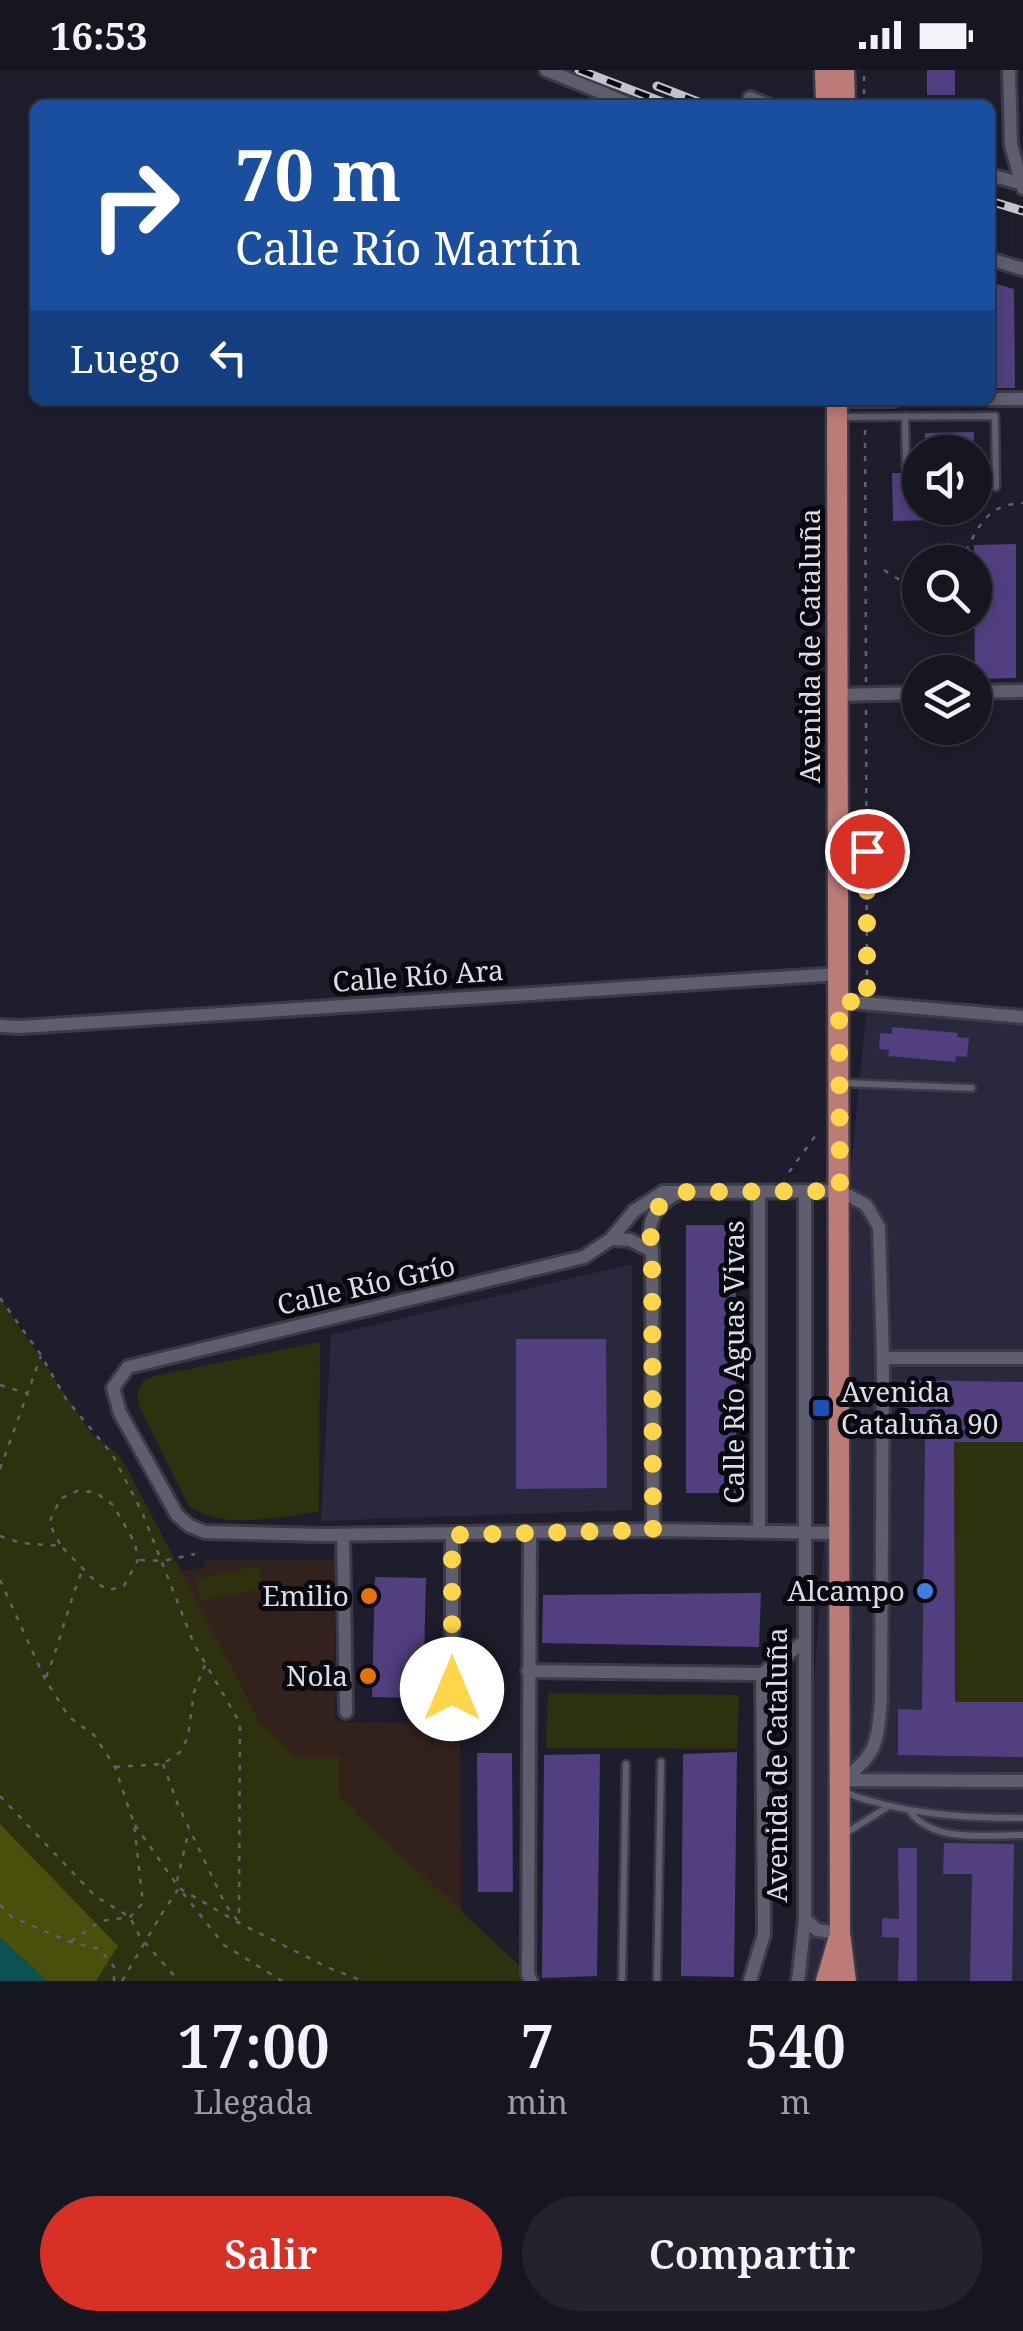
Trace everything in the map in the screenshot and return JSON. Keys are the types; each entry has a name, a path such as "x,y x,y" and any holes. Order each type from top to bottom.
{"main road":[{"path":"825,70 826,100"},
{"path":"844,70 844,100"},
{"name":"Avenida de Cataluña","path":"837,406 840,1933 846,1981"},
{"name":"Avenida de Cataluña","path":"826,1981 840,1933"}],"street":[{"path":"546,70 620,100"},
{"path":"1009,70 1011,146 1023,185"},
{"path":"750,98 755,100"},
{"path":"995,177 1023,185"},
{"path":"995,261 1023,269"},
{"path":"995,399 1023,399"},
{"path":"992,692 1023,692"},
{"path":"837,694 902,693"},
{"name":"Calle Río Ara","path":"0,1026 839,974"},
{"path":"839,1000 1023,1016"},
{"path":"840,1191 866,1205 879,1227 883,1358 878,1732 869,1759 842,1786"},
{"name":"Calle Río Grío","path":"343,1535 214,1533 183,1522 120,1413 113,1388 128,1367 573,1261 615,1233 634,1210 656,1194 840,1191"},
{"path":"653,1530 652,1251 648,1233 656,1209 680,1192"},
{"name":"Calle Río Aguas Vivas","path":"759,1532 760,1192"},
{"name":"Avenida de Cataluña","path":"798,1981 805,1919 805,1192"},
{"path":"615,1233 648,1233"},
{"path":"615,1233 652,1251"},
{"path":"883,1358 1023,1358"},
{"path":"346,1712 343,1535 653,1530 841,1533"},
{"path":"530,1533 531,1981"},
{"path":"452,1535 452,1689"},
{"path":"528,1670 762,1674 805,1642"},
{"path":"750,1981 764,1934 762,1674"},
{"path":"842,1786 1023,1781"},
{"name":"Avenida de Cataluña","path":"805,1919 816,1930 840,1933"}],"lane":[{"path":"837,406 906,416 995,416 996,487"},
{"path":"906,416 906,435"},
{"path":"840,1084 972,1088"},
{"path":"657,1981 661,1762"},
{"path":"622,1981 626,1764"},
{"path":"842,1786 888,1808 959,1817 1023,1818"},
{"path":"842,1836 888,1808"},
{"path":"911,1812 928,1830 1023,1836"}],"path":[{"name":"Avenida de Cataluña","path":"865,428 866,680"},
{"path":"969,545 988,514 1000,504 1023,503"},
{"path":"884,570 902,582"},
{"name":"Avenida de Cataluña","path":"866,706 867,1004"},
{"path":"790,1172 818,1132"},
{"path":"0,1298 41,1355 66,1399 112,1454 162,1561 184,1621 240,1723 239,1923"},
{"path":"0,1470 41,1355"},
{"path":"0,1385 26,1393"},
{"path":"78,1491 95,1492 113,1505 135,1543 138,1560 124,1586 109,1590 61,1546 48,1523 60,1499 78,1491"},
{"path":"0,1536 21,1543 61,1546"},
{"path":"138,1560 162,1561 195,1554"},
{"path":"45,1679 83,1570"},
{"path":"0,1580 45,1679 69,1717 94,1735 115,1767 134,1824 143,1903 130,1916 101,1921 70,1942"},
{"path":"115,1767 163,1764 186,1746 194,1692 206,1664"},
{"path":"163,1764 189,1828 239,1923"},
{"path":"0,1796 95,1896 130,1916 140,1936 179,1981"},
{"path":"134,1824 224,1945 282,1981"},
{"path":"122,1981 178,1886 189,1828"},
{"path":"178,1886 239,1923 363,1981"},
{"path":"0,1905 12,1917 70,1942 100,1950 114,1966 114,1981"}],"shaded area":[{"path":"867,1004 1023,1014 1023,1981 793,1981 849,1189"},
{"path":"632,1264 632,1510 321,1521 331,1335"},
{"path":"0,1298 91,1433 121,1457 261,1724 296,1757 339,1757 339,1796 536,1981 96,1981 117,1946 0,1824"},
{"path":"320,1342 319,1512 234,1520 217,1518 188,1505 140,1408 137,1395 143,1381"},
{"path":"954,1442 1023,1442 1023,1702 955,1702"},
{"path":"205,1560 334,1560 335,1722 460,1723 461,1921 271,1742 179,1571 204,1568"},
{"path":"258,1566 263,1588 201,1601 196,1579"},
{"path":"548,1693 739,1695 737,1749 546,1748"},
{"path":"0,1938 47,1981 0,1981"}],"green space":[{"path":"0,1824 118,1946 96,1981 47,1981 0,1938"}],"building":[{"path":"927,70 955,70 955,95 927,95"},
{"path":"995,283 1014,289 1015,388 995,388"},
{"path":"974,432 974,435 925,435"},
{"path":"892,473 902,473 902,521 893,521"},
{"path":"1016,544 1016,678 992,679 992,655 975,655 975,635 992,635 992,545 974,545"},
{"path":"892,1027 958,1033 957,1037 969,1038 967,1057 956,1056 955,1062 888,1056 889,1050 879,1049 880,1033 892,1034"},
{"path":"686,1225 736,1225 736,1493 686,1493"},
{"path":"516,1339 606,1339 607,1488 516,1489"},
{"path":"905,1380 1023,1382 1023,1442 954,1442 955,1702 1023,1702 1023,1757 898,1755 898,1709 922,1710 925,1437 904,1436"},
{"path":"375,1577 426,1578 423,1698 372,1697"},
{"path":"761,1593 759,1647 542,1643 543,1595"},
{"path":"737,1752 734,1977 681,1976 683,1754"},
{"path":"477,1753 512,1753 513,1892 478,1892"},
{"path":"600,1754 597,1976 542,1978 544,1755"},
{"path":"944,1843 1014,1844 1012,1981 970,1981 972,1874 943,1874"},
{"path":"898,1848 917,1848 917,1981 898,1981 899,1938 882,1937 882,1918 899,1919"}],"railway":[{"path":"579,70 657,100"},
{"path":"657,86 693,100"},
{"path":"995,203 1023,211"}],"place":[{"name":"Avenida Cataluña 90","path":"821,1408"},
{"name":"Alcampo","path":"925,1591"},
{"name":"Emilio","path":"369,1596"},
{"name":"Nola","path":"368,1676"}],"route":[{"path":"452,1689 452,1535 653,1530 652,1251 648,1233 656,1209 680,1192 840,1191 839,1000 867,1004 867,851"}]}
